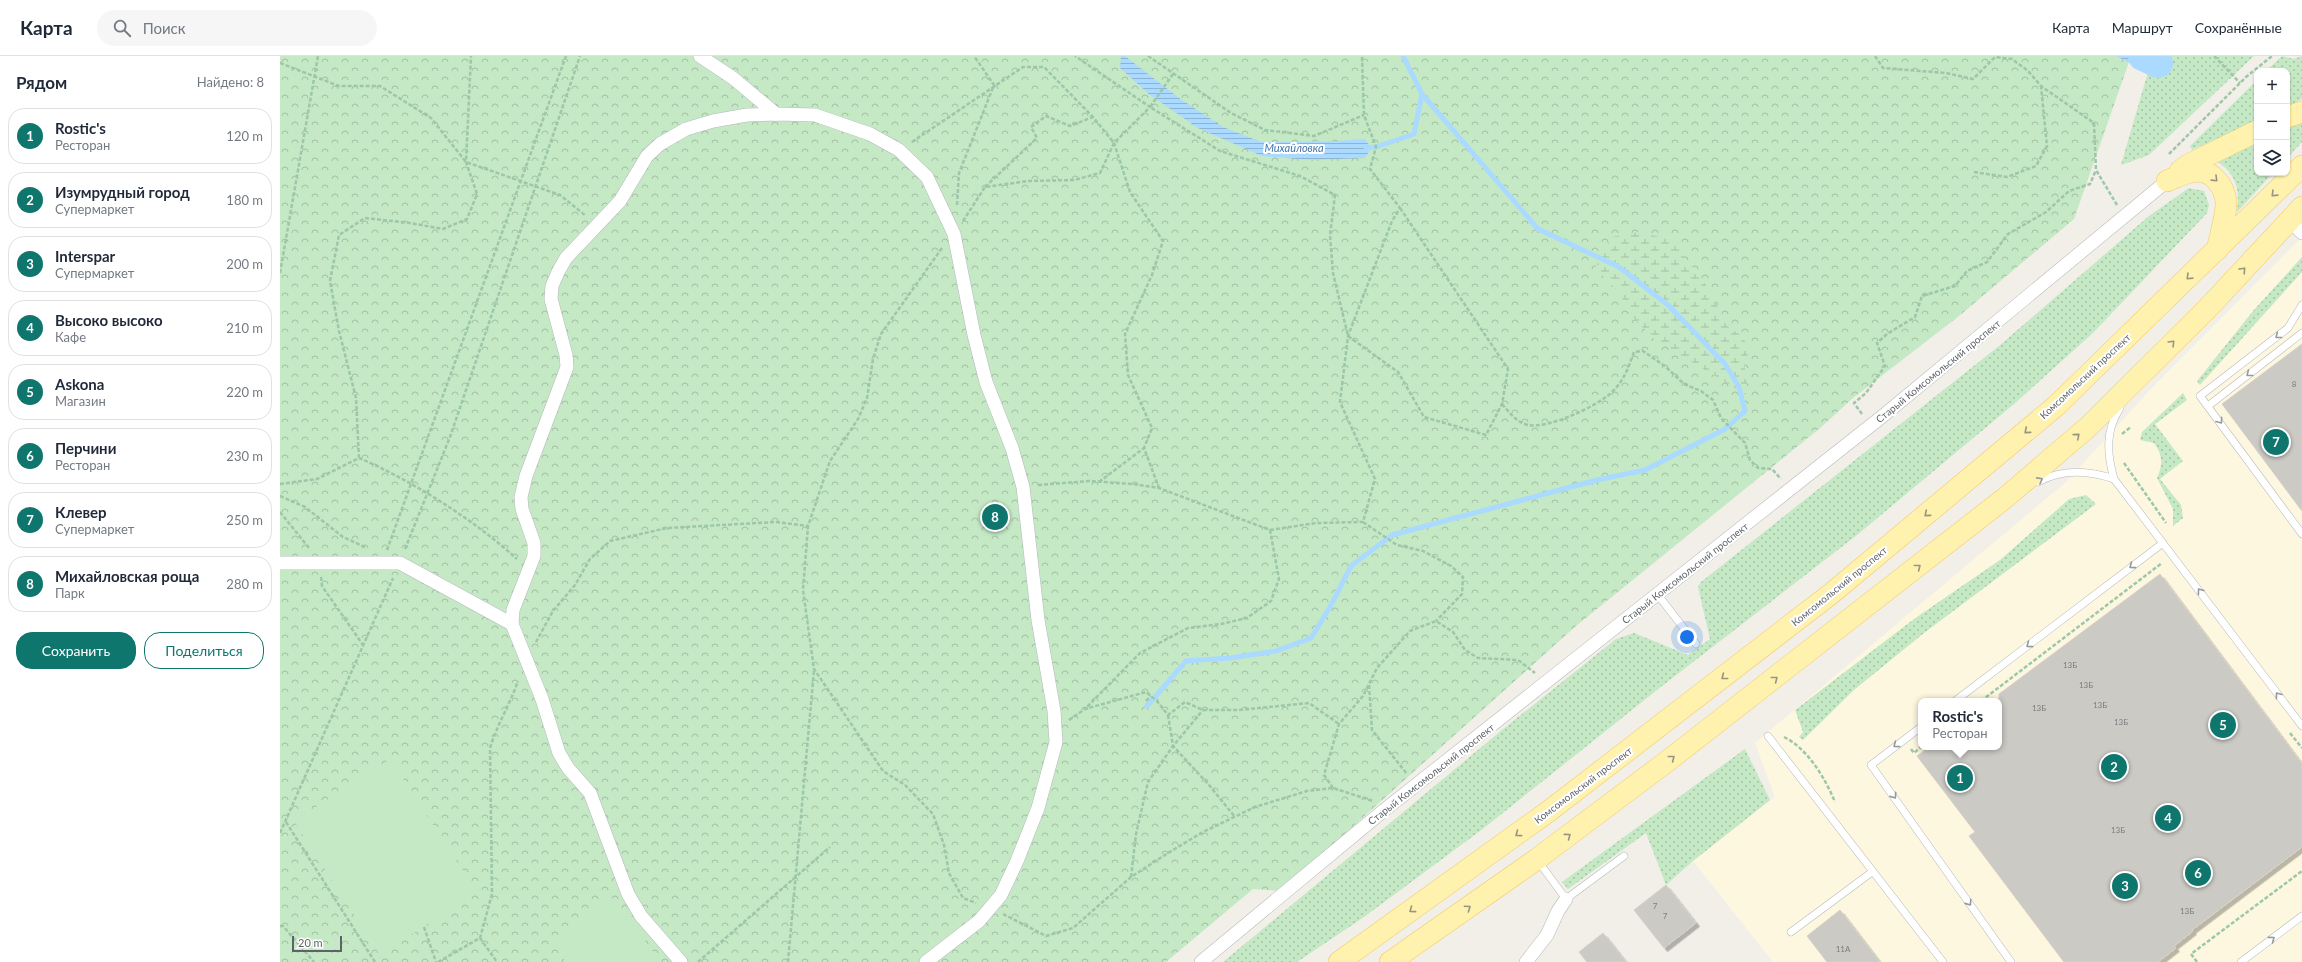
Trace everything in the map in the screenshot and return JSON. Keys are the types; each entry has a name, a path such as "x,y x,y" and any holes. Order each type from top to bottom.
{"main road":[{"path":"2290,116 2302,112"},
{"path":"2167,181 2188,165 2254,132"},
{"name":"Комсомольский проспект","path":"1339,962 1549,811 1832,593 2056,406 2302,166"},
{"path":"2167,181 2196,171 2205,172 2214,177 2222,186 2226,201 2217,250"},
{"path":"1390,962 1537,860 1780,675 2005,498 2088,427 2298,220"}],"street":[{"path":"700,56 733,78 776,114"},
{"path":"682,962 641,916 628,894 590,793 568,768 559,753 542,699 512,624 513,610 530,570 534,556 534,542 522,508 521,496 526,476 567,367 566,355 551,299 552,286 566,258 620,201 647,156 660,144 686,129 713,121 747,115 776,114 815,116 870,134 899,150 927,177 954,234 964,288 984,375 1012,448 1023,487 1038,620 1056,732 1056,742 1035,815 1015,866 1001,895 979,921 926,962"},
{"name":"Старый Комсомольский проспект","path":"1201,962 1383,811 1890,410 2167,181"},
{"path":"280,563 400,563 512,624"},
{"path":"1526,962 1547,936 1558,910 1566,899"}],"lane":[{"path":"2302,306 2288,328 2200,396 2302,534"},
{"path":"2208,406 2302,333"},
{"path":"2145,371 2114,416 2109,433 2107,448 2114,480 2302,726"},
{"path":"2005,498 2052,474 2083,472 2098,474 2114,480"},
{"path":"1959,698 2163,543"},
{"path":"1658,595 1696,644"},
{"path":"1918,728 1871,765 2011,962"},
{"path":"1768,736 1943,962"},
{"path":"1537,860 1566,899 1624,856"},
{"path":"1791,932 1872,872"},
{"path":"2241,962 2302,916"}],"path":[{"path":"280,273 318,56"},
{"path":"466,162 471,56"},
{"path":"400,563 384,556 566,56"},
{"path":"280,833 400,563 450,437 580,56"},
{"path":"974,56 994,85"},
{"path":"1076,56 1150,107 1220,151 1300,176 1335,195 1330,235 1332,273 1348,336 1398,372 1424,417 1486,435 1502,404 1508,370 1400,208 1370,169 1376,147 1364,115 1362,56"},
{"path":"1148,56 1231,113 1265,130 1314,136 1364,115"},
{"path":"1864,416 1854,402 1866,393 1885,366 1877,343 1887,334 1915,317 1922,296 1955,286 1967,271 1987,262 2008,234 2046,212 2069,191 2090,184 2096,170 2094,123 2041,86 2028,71 2012,59 1995,57 1973,79 1946,73 1883,68 1875,56"},
{"path":"2214,56 2240,84"},
{"path":"2168,155 2240,84 2272,56"},
{"path":"280,63 339,86 380,86 431,118 466,162 477,194 467,219 443,229 410,223 365,218 339,235 330,281 339,330 356,398 359,458"},
{"path":"899,150 1023,67 1044,67 1093,117 1114,143 1130,192 1163,241 1152,275 1125,334 1128,375 1152,428 1144,448 1099,482"},
{"path":"985,187 1028,181 1074,180 1100,174 1114,143 1154,103 1174,74"},
{"path":"954,234 959,173 994,85"},
{"path":"1974,172 2007,177 2036,166 2047,146 2041,86"},
{"path":"788,962 814,670 803,590 808,526 830,461 858,420 867,398 874,353 881,334 919,277 954,234 985,187 1037,138 1031,127 1046,116 1070,126 1093,117"},
{"path":"466,162 536,188 560,195 598,224"},
{"path":"2096,170 2118,206"},
{"path":"1363,522 1375,479 1340,402 1348,336 1392,221 1400,208"},
{"path":"1502,404 1514,419 1528,425 1552,423 1596,404 1613,391 1626,375 1634,352 1643,351 1666,367 1684,384 1701,391 1713,400 1722,418 1746,442 1750,460 1758,468 1772,469 1783,481"},
{"path":"2121,439 2123,433 2131,427"},
{"path":"1144,448 1159,488"},
{"path":"280,484 317,479 359,458"},
{"path":"359,458 411,484 427,494 497,541 530,570"},
{"path":"2121,459 2132,477 2166,523"},
{"path":"1023,487 1057,483 1099,482 1159,488 1270,530 1316,523 1363,522 1397,545 1423,551 1451,566 1462,577 1462,594 1436,621 1410,631 1377,668 1363,696 1339,724 1324,775 1333,788"},
{"path":"280,496 305,507 343,537 371,550"},
{"path":"424,926 437,962 480,938 492,894 490,748 494,733 511,701 526,660 553,611 575,586 590,559 610,541 667,528 776,522 808,526"},
{"path":"1056,732 1085,709 1140,653 1188,628 1221,624 1247,618 1271,601 1279,579 1270,530"},
{"path":"1985,698 2162,563"},
{"path":"1436,621 1453,632 1465,650 1478,658 1518,660 1537,675"},
{"path":"814,670 883,771 906,785 933,814 944,845 949,873 963,898 991,908 1046,936 1073,928 1131,877 1203,832 1255,807 1307,791 1333,788 1376,802 1383,811"},
{"path":"1369,684 1372,730 1408,776"},
{"path":"1085,709 1146,692 1168,715 1173,746 1209,785 1235,817"},
{"path":"1146,701 1151,696"},
{"path":"1168,715 1186,702 1203,710 1238,710 1309,703 1339,724"},
{"path":"1131,877 1136,834 1148,782 1173,746 1203,710"},
{"path":"286,822 375,962"},
{"path":"698,962 830,847"},
{"path":"2197,962 2191,954 2302,871"},
{"path":"280,926 283,926 314,962"},
{"path":"480,938 497,962"}],"shaded area":[{"path":"2302,237 2302,962 1773,962 1693,861 1775,797 1755,743 2066,482 2151,389"}],"green space":[{"path":"280,56 2116,56 2129,62 2074,219 1959,316 1853,398 1819,429 1576,626 1281,891 1253,889 1166,962 280,962"},
{"path":"2163,56 2254,56 2149,155 2121,165 2148,72"},
{"path":"2282,56 2294,59 2302,56 2302,99 2290,105 2290,68 2269,68"},
{"path":"2254,83 2254,122 2192,150 2190,146"},
{"path":"2302,120 2302,142 2290,155 2290,140 2290,126"},
{"path":"2254,144 2254,176 2270,176 2237,212 2238,197 2236,184 2229,172 2218,162"},
{"path":"2189,188 2204,191 2209,205 2207,213 2093,333 2014,404 1857,535 1662,686 1484,828 1364,917 1297,962 1223,962 1502,730 1616,639 1634,633 1688,655 1710,639 1698,587 1701,582 1999,346 2149,216"},
{"path":"1639,232 1672,240 1708,288 1730,330 1740,333 1750,350 1744,362 1748,396 1654,339 1629,313 1620,293 1595,268 1611,237"},
{"path":"2302,257 2302,272 2200,385 2197,381 2253,311"},
{"path":"2183,393 2187,400 2155,424 2183,461 2160,479 2181,505 2183,518 2173,526 2173,509 2157,478 2161,464 2159,452 2154,443 2140,440 2142,432"},
{"path":"2086,495 2096,504 1924,633 1854,690 1803,740 1799,737 1803,732 1795,710 1914,619 2000,560 2069,499"},
{"path":"1745,749 1770,800 1693,861 1666,885 1646,833 1568,889 1562,882"},
{"path":"390,759 477,892 380,955 294,821"},
{"path":"610,895 661,962 566,962 550,941"}],"water":[{"path":"1121,56 1125,56 1179,98 1223,127 1261,142 1365,139 1371,148 1365,158 1312,160 1262,156 1198,128 1150,95 1120,68"},
{"path":"2116,56 2163,56 2146,71"}],"building":[{"path":"2302,344 2302,511 2222,404"},
{"path":"2160,574 2302,764 2302,847 2192,930 2193,931 2174,946 2176,948 2158,962 2064,962 1969,836 1975,832 1917,756 1925,750 2002,750 2002,698 1999,698 1999,694"},
{"path":"1666,885 1696,923 1664,948 1634,910"},
{"path":"1840,910 1880,962 1827,962 1807,936"},
{"path":"1603,933 1626,962 1587,962 1579,952"}],"waterway":[{"name":"Михайловка","path":"1366,148 1376,147 1414,134 1422,94 1403,56"},
{"path":"2143,56 2158,63"},
{"path":"1147,706 1186,661 1230,658 1276,651 1311,638 1330,607 1351,566 1392,535 1597,480 1645,470 1725,429 1745,411 1739,387 1725,364 1668,305 1619,267 1538,229 1422,94"}],"place":[{"name":"Клевер","path":"2276,442"},
{"name":"Михайловская роща","path":"995,517"},
{"name":"Askona","path":"2223,725"},
{"name":"Изумрудный город","path":"2114,767"},
{"name":"Rostic's","path":"1960,778"},
{"name":"Высоко высоко","path":"2168,818"},
{"name":"Перчини","path":"2198,873"},
{"name":"Interspar","path":"2125,886"}]}
